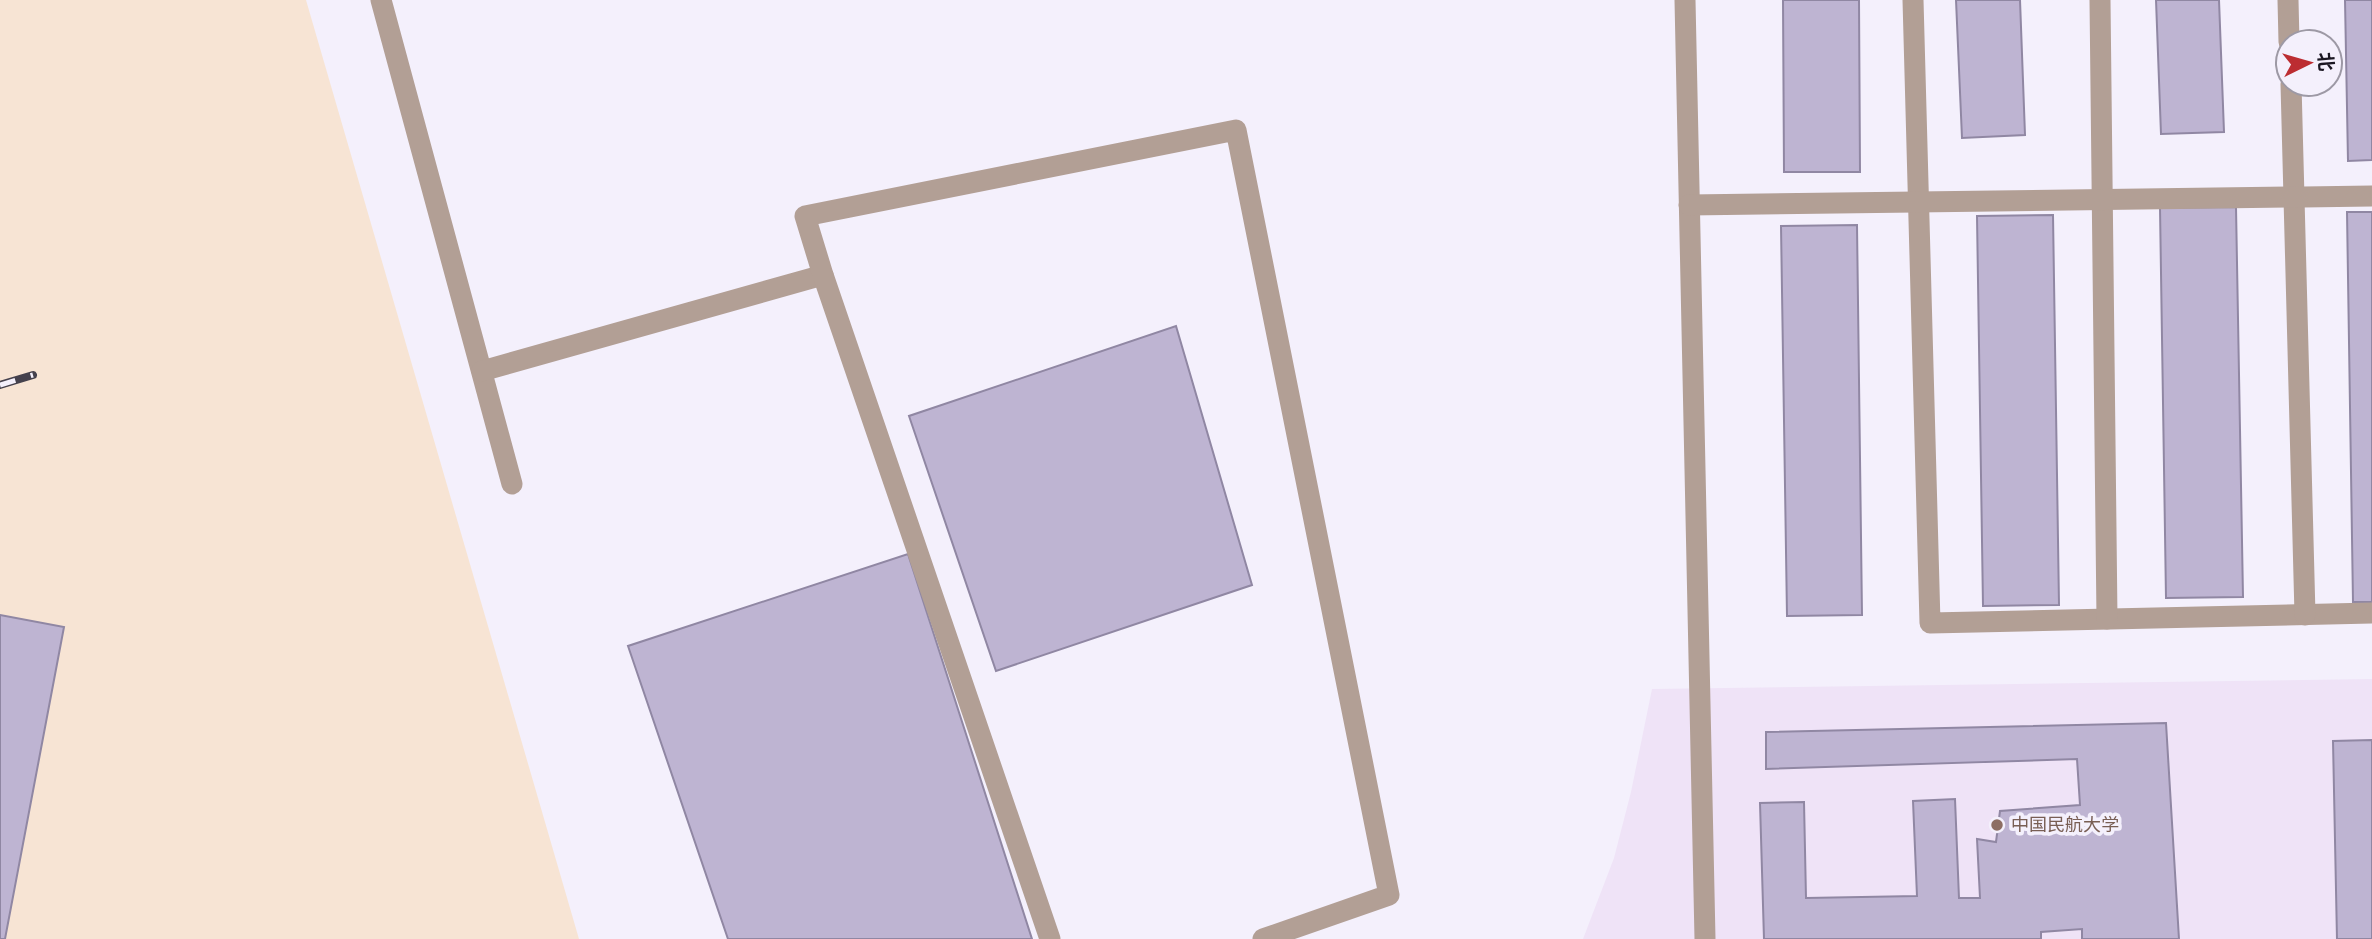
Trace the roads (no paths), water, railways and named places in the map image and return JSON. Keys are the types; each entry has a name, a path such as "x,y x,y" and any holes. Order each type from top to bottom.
{"street":[{"path":"381,0 512,484"},
{"path":"1685,0 1704,939"},
{"path":"1913,0 1930,623 2372,613"},
{"path":"2100,0 2107,619"},
{"path":"2288,0 2289,28"},
{"path":"2291,98 2305,615"},
{"path":"1050,939 805,216 1237,130 1389,895 1263,939"},
{"path":"1689,205 2372,196"},
{"path":"482,372 823,275"}],"railway":[{"path":"0,385 33,375"}],"place":[{"name":"中国民航大学","path":"1997,825"}]}
